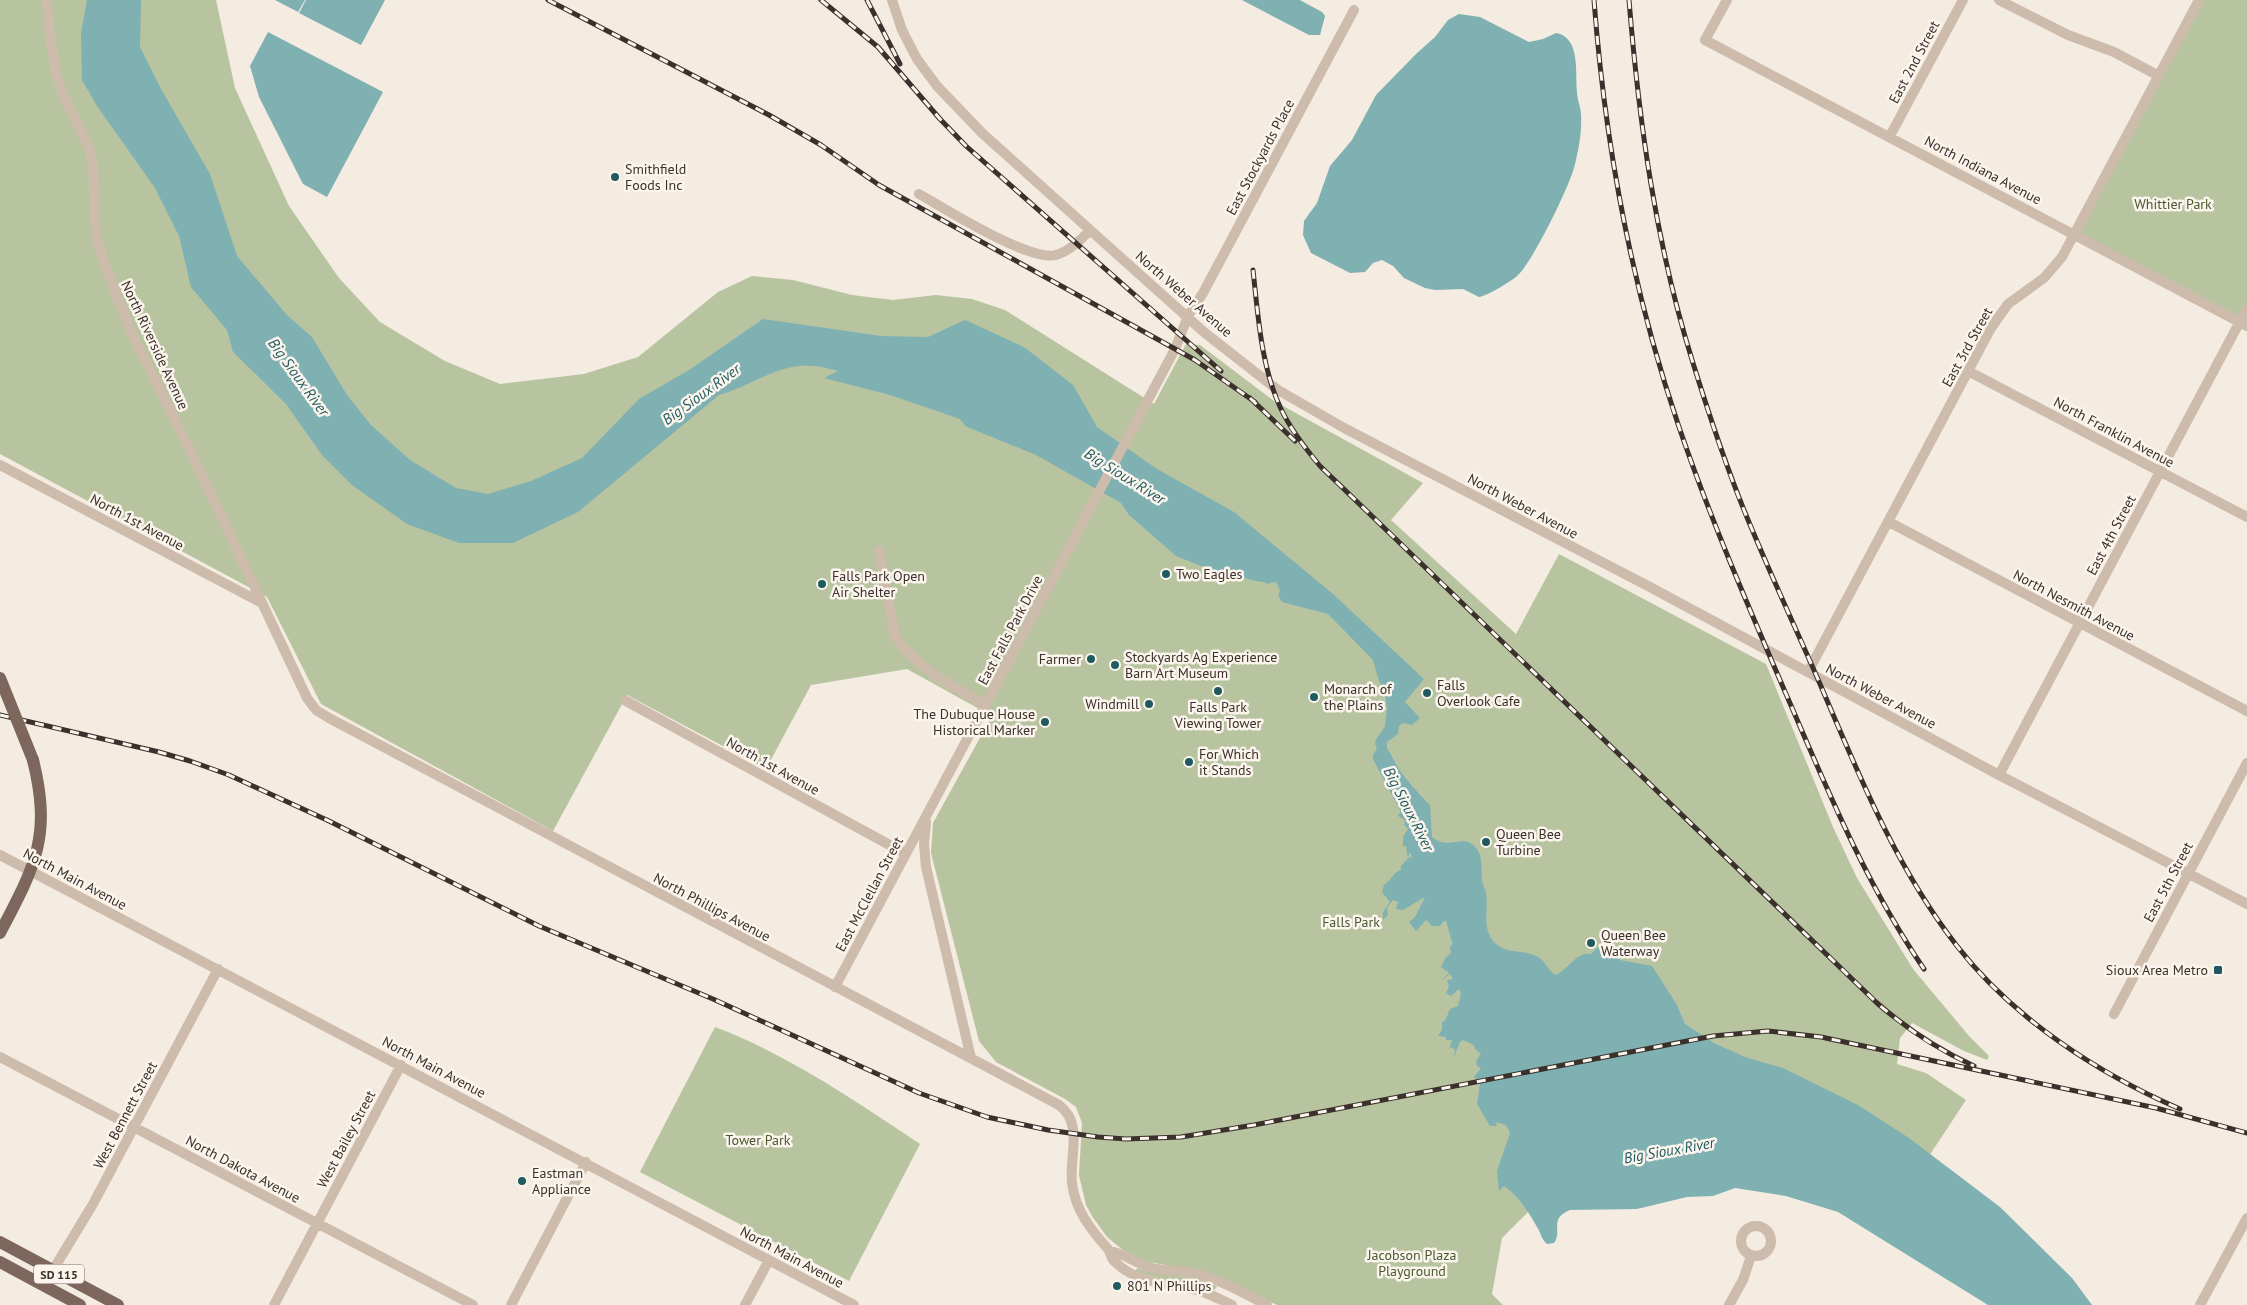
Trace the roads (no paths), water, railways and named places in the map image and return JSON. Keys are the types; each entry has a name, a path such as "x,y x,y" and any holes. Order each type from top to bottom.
{"main road":[{"path":"0,678 33,760 39,784 41,817 37,854 31,871 0,933"},
{"name":"SD 115","path":"0,1242 118,1305"},
{"name":"SD 115","path":"0,1262 80,1305"}],"street":[{"name":"North Riverside Avenue","path":"47,0 50,38 62,95 90,150 94,164 96,238 105,266 131,332 262,603"},
{"name":"North Weber Avenue","path":"892,0 910,46 937,86 982,133 1090,230 1262,379 1319,415 2247,904"},
{"name":"North Indiana Avenue","path":"1727,0 1705,40 2243,324"},
{"name":"East 2nd Street","path":"1890,136 1963,0"},
{"path":"1998,0 2049,26 2114,52 2159,76"},
{"name":"East 3rd Street","path":"1808,672 1968,371 2002,311 2014,298 2050,273 2062,257 2199,0"},
{"name":"East Stockyards Place","path":"1188,316 1203,293 1354,10"},
{"path":"919,194 1005,241 1036,254 1055,256 1064,252 1090,230"},
{"name":"East 4th Street","path":"1999,775 2160,471 2243,324 2247,308"},
{"name":"East Falls Park Drive","path":"971,1058 926,867 924,844 927,814 1182,336 1188,316"},
{"name":"North Franklin Avenue","path":"1968,371 2247,517"},
{"name":"North 1st Avenue","path":"0,465 262,603"},
{"name":"North Nesmith Avenue","path":"1889,522 2247,711"},
{"path":"879,552 895,636 901,645 920,664 941,680 986,705"},
{"name":"North Phillips Avenue","path":"262,603 307,698 316,710 971,1058 1067,1111 1074,1127 1071,1169 1075,1198 1089,1227 1109,1251 1113,1261 1143,1279 1200,1291 1230,1305"},
{"name":"North 1st Avenue","path":"626,701 906,854"},
{"name":"East 5th Street","path":"2114,1014 2247,763"},
{"name":"East McClellan Street","path":"835,987 927,814"},
{"name":"North Main Avenue","path":"0,855 586,1162 854,1305"},
{"name":"West Bennett Street","path":"53,1270 93,1204 218,969"},
{"name":"North Dakota Avenue","path":"0,1056 473,1305"},
{"name":"West Bailey Street","path":"274,1305 401,1065"},
{"path":"511,1305 586,1162"},
{"path":"2202,1305 2247,1218"},
{"name":"North Phillips Avenue","path":"1109,1251 1119,1252 1136,1262 1152,1268 1203,1275 1267,1305"},
{"path":"1729,1305 1743,1280 1752,1256"},
{"path":"745,1305 769,1260"},
{"path":"1230,1305 1237,1290"}],"water":[{"path":"87,0 141,0 140,47 161,89 210,174 237,256 287,315 312,337 347,395 371,425 410,460 456,488 488,494 531,481 582,458 639,399 689,370 763,319 881,336 928,337 965,320 1024,347 1073,385 1097,427 1157,469 1234,512 1333,594 1424,679 1405,702 1420,718 1412,725 1403,723 1399,726 1398,734 1387,742 1387,748 1403,775 1430,805 1432,837 1445,843 1467,842 1472,844 1479,852 1482,881 1487,899 1488,930 1494,942 1504,949 1536,956 1555,975 1560,973 1576,958 1585,954 1591,954 1603,943 1620,960 1652,966 1677,1005 1685,1024 1714,1043 1745,1057 1783,1068 1858,1105 1909,1138 2000,1207 2072,1278 2092,1305 1988,1305 1838,1212 1786,1196 1735,1188 1713,1196 1687,1197 1637,1209 1570,1210 1559,1217 1554,1243 1547,1244 1531,1216 1518,1199 1504,1186 1499,1191 1497,1171 1510,1133 1506,1125 1496,1122 1497,1126 1490,1126 1477,1104 1480,1083 1474,1077 1481,1068 1477,1066 1476,1061 1481,1054 1475,1049 1474,1045 1463,1040 1460,1042 1453,1059 1455,1050 1451,1047 1449,1049 1452,1040 1446,1040 1446,1037 1438,1036 1442,1030 1442,1022 1445,1021 1450,1009 1458,1006 1461,994 1459,989 1451,996 1446,993 1449,987 1447,980 1453,979 1450,974 1442,980 1449,973 1441,967 1446,957 1451,953 1450,947 1464,929 1451,920 1444,921 1440,926 1432,926 1426,920 1416,931 1409,922 1415,917 1425,897 1403,910 1396,909 1398,902 1393,900 1387,908 1388,915 1383,920 1383,912 1390,902 1382,892 1384,885 1401,870 1401,866 1409,857 1406,846 1403,846 1403,837 1408,829 1404,825 1405,820 1398,816 1407,796 1404,788 1395,776 1391,776 1383,762 1374,761 1377,751 1375,741 1385,726 1387,709 1385,692 1379,681 1373,660 1328,614 1282,602 1278,595 1280,591 1277,583 1267,584 1216,572 1176,556 1129,515 1121,503 1036,455 965,426 960,419 890,395 824,378 838,371 799,366 778,371 719,395 578,512 513,543 459,543 407,524 352,485 322,455 286,404 233,352 227,330 191,287 179,236 155,188 97,106 82,80 81,33"},
{"path":"275,0 305,0 298,12"},
{"path":"306,0 385,0 361,45 299,13"},
{"path":"1242,0 1300,0 1322,12 1325,16 1320,35 1309,35"},
{"path":"1459,14 1480,17 1529,42 1543,39 1556,33 1564,36 1570,41 1575,57 1577,95 1581,112 1580,140 1572,174 1542,239 1518,275 1499,288 1479,297 1463,289 1435,290 1425,288 1404,278 1393,266 1382,260 1373,263 1365,272 1350,273 1311,253 1303,235 1304,221 1317,203 1330,166 1352,140 1376,95 1435,37 1448,20"},
{"path":"268,32 383,92 327,197 303,184 259,97 250,66"}],"waterway":[{"name":"Big Sioux River","path":"1382,757 1417,823"},
{"name":"Big Sioux River","path":"1449,899 1464,951 1464,959"}],"railway":[{"path":"548,0 769,115 821,145 879,185 1195,360 1255,402"},
{"path":"821,0 878,47 966,146 1221,371"},
{"path":"867,0 900,64"},
{"path":"1594,0 1605,108 1623,216 1647,322 1679,427 1728,558 1830,796 1864,867 1902,936 1924,969"},
{"path":"1629,0 1644,138 1659,229 1680,319 1693,363 1721,450 1745,513 1878,816 1914,883 1935,915 1957,946 2004,997 2030,1020 2088,1061 2149,1095 2180,1109"},
{"path":"1253,270 1261,341 1274,393 1289,424 1320,466 1877,1003 1923,1038 1947,1053 1974,1066"},
{"path":"1250,398 1295,441"},
{"path":"0,715 159,752 229,775 329,821 539,926 713,999 919,1093 987,1117 1048,1130 1126,1139 1181,1137 1254,1125 1713,1036 1768,1031 1821,1037 2156,1108 2247,1133"}],"place":[{"name":"Smithfield Foods Inc","path":"615,177"},
{"name":"Two Eagles","path":"1166,574"},
{"name":"Falls Park Open Air Shelter","path":"822,584"},
{"name":"Farmer","path":"1091,659"},
{"name":"Stockyards Ag Experience Barn Art Museum","path":"1115,665"},
{"name":"Falls Park Viewing Tower","path":"1218,691"},
{"name":"Falls Overlook Cafe","path":"1427,693"},
{"name":"Monarch of the Plains","path":"1314,697"},
{"name":"Windmill","path":"1149,704"},
{"name":"The Dubuque House Historical Marker","path":"1045,722"},
{"name":"For Which it Stands","path":"1189,762"},
{"name":"Queen Bee Turbine","path":"1486,842"},
{"name":"Queen Bee Waterway","path":"1591,943"},
{"name":"Sioux Area Metro","path":"2218,970"},
{"name":"Eastman Appliance","path":"522,1181"},
{"name":"801 N Phillips","path":"1117,1286"}],"park label":[{"name":"Whittier Park","path":"2173,204"},
{"name":"Falls Park","path":"1351,922"},
{"name":"Tower Park","path":"758,1140"},
{"name":"Jacobson Plaza Playground","path":"1412,1264"}]}
